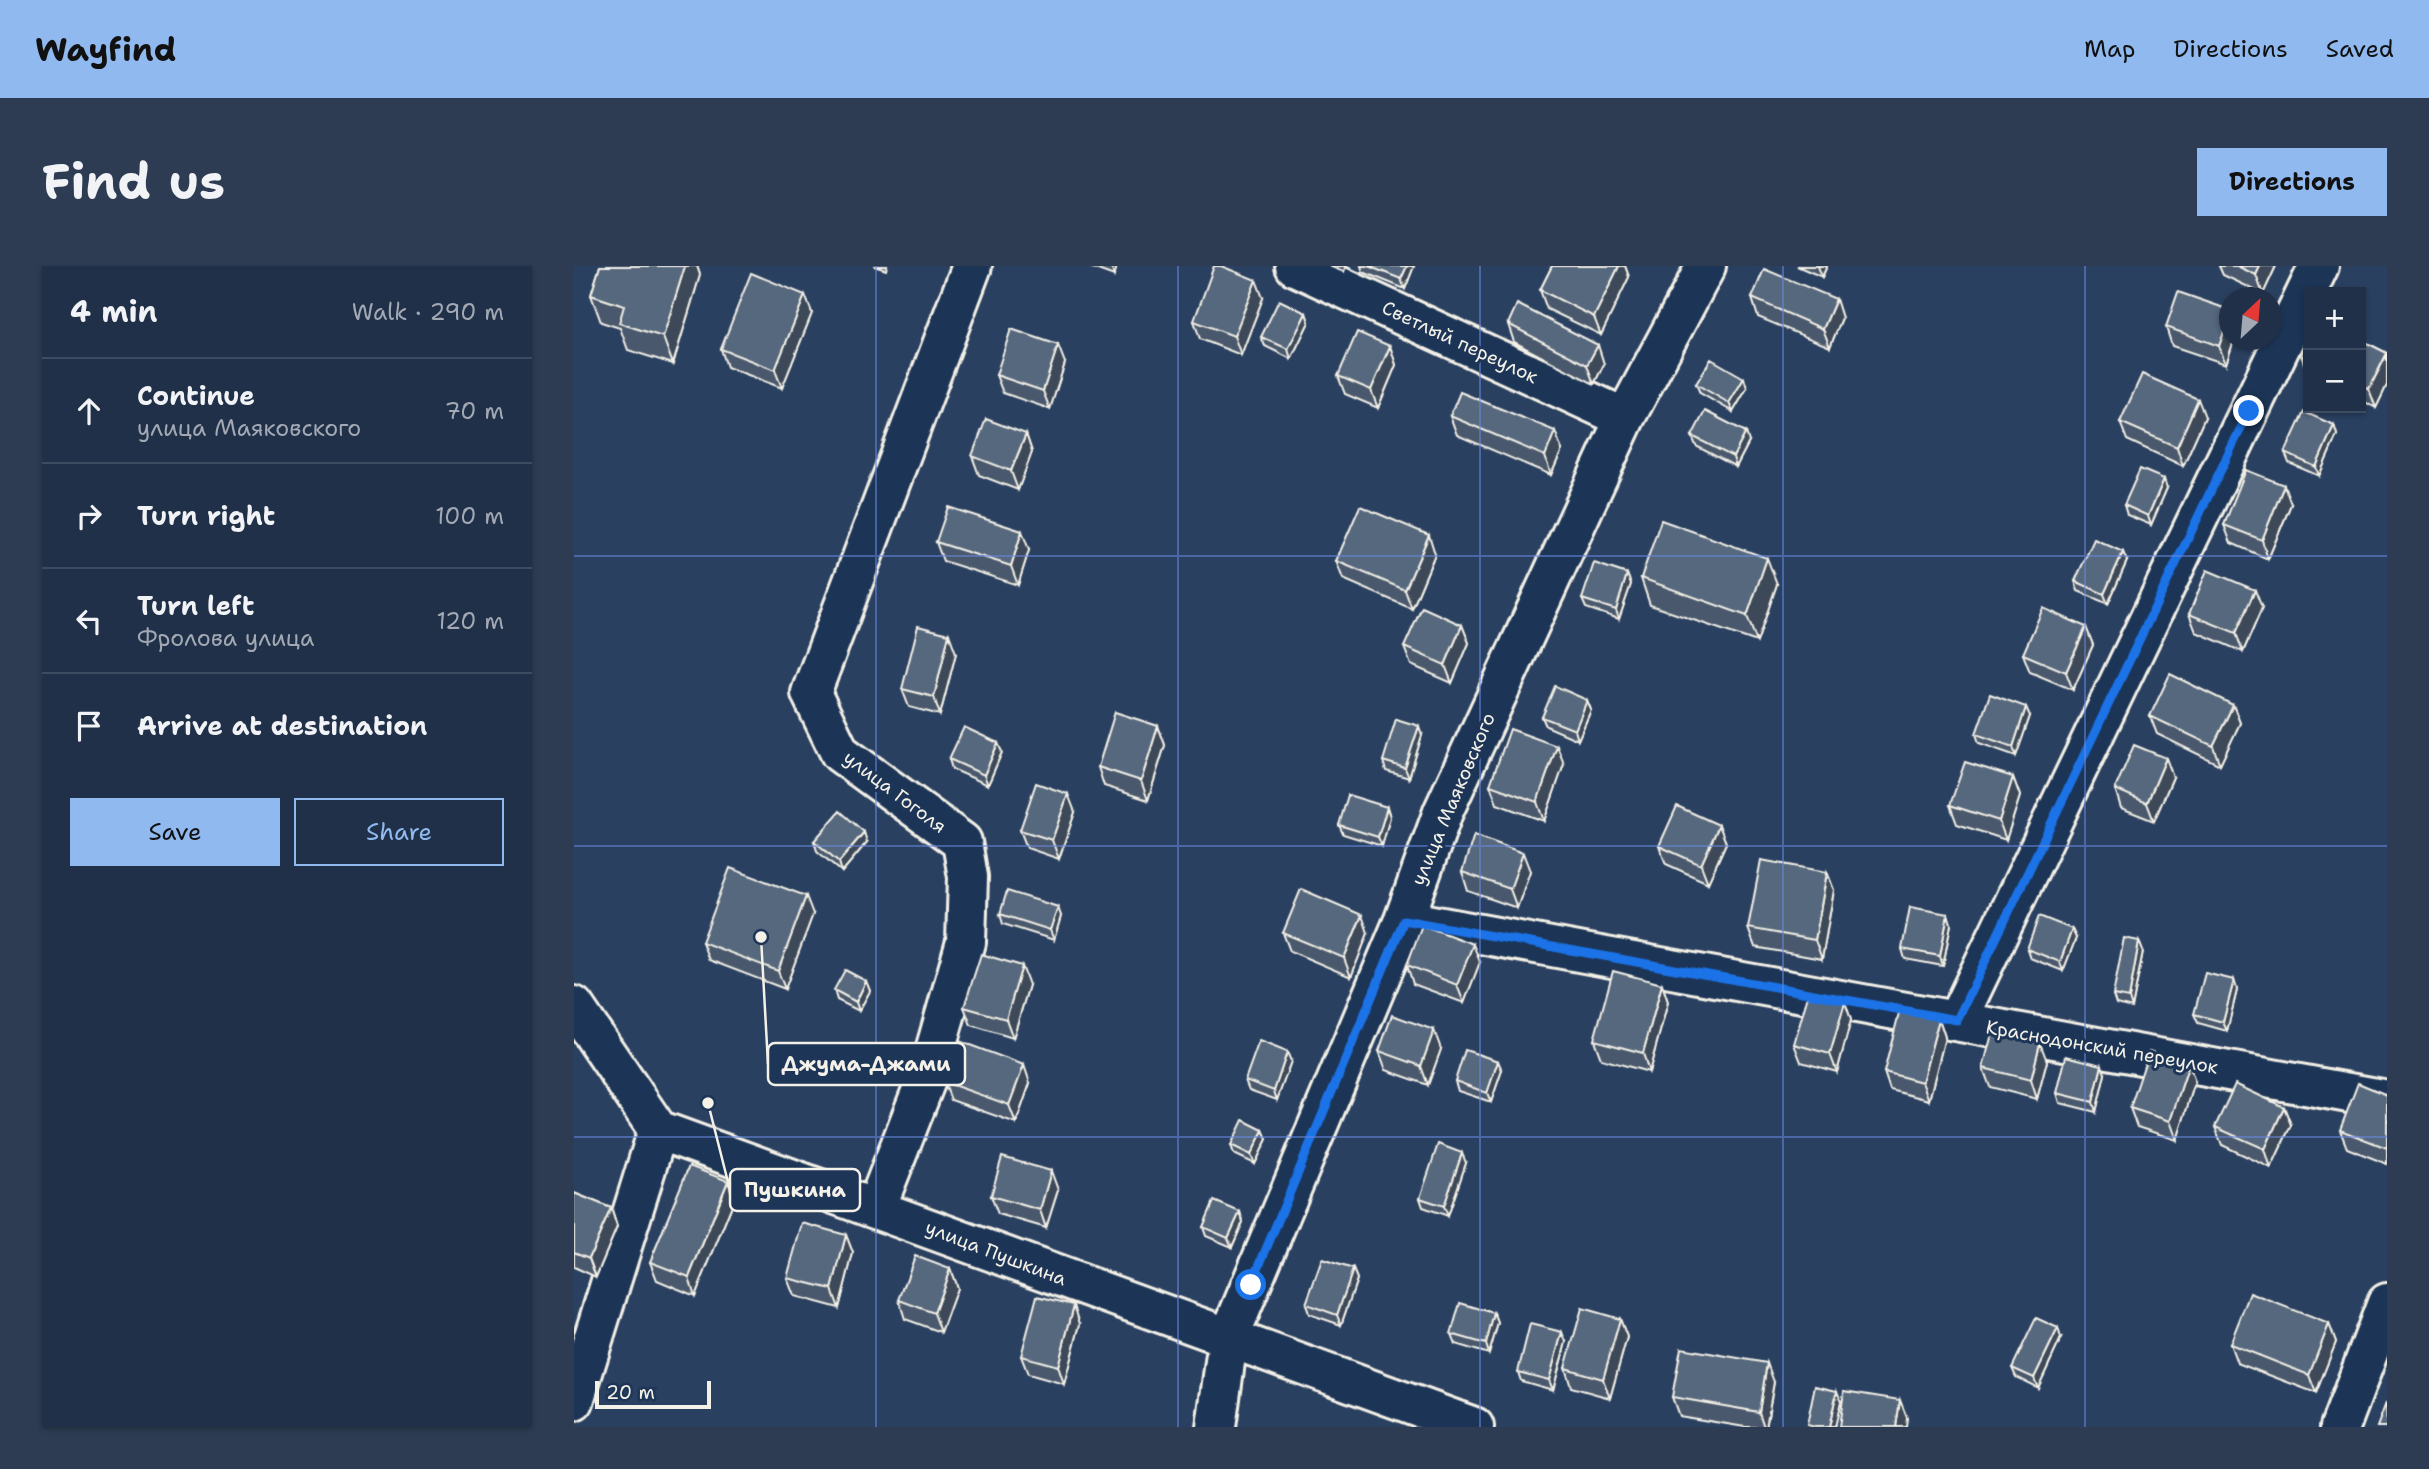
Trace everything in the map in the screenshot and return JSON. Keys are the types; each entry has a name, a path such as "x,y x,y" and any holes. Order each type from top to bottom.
{"street":[{"name":"улица Гоголя","path":"877,1208 929,1072 966,942 968,877 962,842 840,753 811,693 972,266"},
{"name":"Светлый переулок","path":"1295,266 1625,418"},
{"name":"улица Маяковского","path":"1216,1427 1228,1340 1404,920 1443,813 1625,418 1706,266"},
{"path":"1957,1020 2319,266"},
{"name":"Краснодонский переулок","path":"1404,920 2387,1100"},
{"path":"574,1006 658,1130 574,1401"},
{"name":"улица Пушкина","path":"658,1130 877,1208 1228,1340 1474,1427"},
{"path":"2340,1427 2387,1303"}],"building":[{"path":"600,266 685,266 663,337 619,323 624,306 591,295"},
{"path":"1214,266 1221,266 1256,280 1234,336 1194,321"},
{"path":"1368,266 1407,266 1401,279"},
{"path":"1552,266 1619,266 1594,317 1540,290"},
{"path":"2237,266 2260,266 2256,275"},
{"path":"1764,269 1836,299 1823,329 1752,298"},
{"path":"751,273 805,295 775,370 721,349"},
{"path":"2178,292 2219,306 2219,346 2166,327"},
{"path":"1279,300 1306,313 1288,349 1261,337"},
{"path":"1517,304 1598,345 1587,365 1508,324"},
{"path":"1011,329 1058,345 1043,391 996,375"},
{"path":"1357,332 1390,346 1371,390 1338,376"},
{"path":"2366,342 2387,353 2369,389 2366,388"},
{"path":"1711,359 1744,378 1729,403 1696,384"},
{"path":"2142,374 2198,399 2177,447 2120,422"},
{"path":"1460,392 1555,431 1545,456 1450,416"},
{"path":"1705,411 1746,432 1733,457 1692,436"},
{"path":"2304,413 2334,425 2316,467 2285,453"},
{"path":"986,419 1026,434 1011,471 972,456"},
{"path":"2140,469 2164,479 2148,516 2124,505"},
{"path":"2246,470 2284,485 2262,540 2224,525"},
{"path":"1360,506 1429,535 1405,590 1336,561"},
{"path":"948,507 1022,531 1011,566 936,542"},
{"path":"1661,520 1767,558 1747,616 1641,578"},
{"path":"2094,539 2123,552 2104,594 2075,581"},
{"path":"1594,563 1627,574 1616,610 1582,599"},
{"path":"2207,570 2255,590 2236,633 2189,614"},
{"path":"1422,607 1462,625 1445,665 1404,647"},
{"path":"2043,608 2086,627 2066,672 2023,654"},
{"path":"918,626 949,634 934,697 902,689"},
{"path":"2170,674 2233,705 2213,746 2150,716"},
{"path":"1555,686 1587,700 1575,730 1542,717"},
{"path":"1990,694 2026,707 2013,747 1976,734"},
{"path":"1115,712 1158,726 1141,781 1098,767"},
{"path":"1396,719 1419,726 1405,768 1383,761"},
{"path":"964,727 998,743 984,775 949,759"},
{"path":"1510,729 1557,746 1537,802 1490,785"},
{"path":"2134,745 2166,758 2147,803 2115,789"},
{"path":"1965,762 2013,777 1999,821 1950,805"},
{"path":"1036,783 1068,794 1052,840 1020,830"},
{"path":"1348,795 1387,807 1378,837 1339,825"},
{"path":"1677,806 1719,825 1701,865 1659,846"},
{"path":"840,811 864,832 839,862 814,841"},
{"path":"1474,835 1523,853 1510,889 1462,872"},
{"path":"1761,860 1827,872 1815,940 1748,928"},
{"path":"730,868 806,896 778,971 702,942"},
{"path":"1301,889 1362,915 1344,958 1283,933"},
{"path":"1007,891 1058,907 1050,930 1000,914"},
{"path":"1910,907 1948,914 1940,956 1902,949"},
{"path":"2039,916 2072,929 2060,962 2027,949"},
{"path":"1422,925 1473,944 1457,985 1407,965"},
{"path":"2124,938 2139,941 2129,998 2113,995"},
{"path":"981,954 1022,966 1006,1019 964,1007"},
{"path":"845,970 866,981 856,1002 834,990"},
{"path":"1613,971 1662,984 1643,1053 1594,1040"},
{"path":"2205,973 2234,980 2223,1022 2194,1014"},
{"path":"1809,992 1845,1002 1830,1054 1794,1044"},
{"path":"1900,1009 1939,1019 1922,1082 1884,1072"},
{"path":"1392,1015 1434,1030 1421,1066 1379,1051"},
{"path":"1993,1030 2040,1043 2031,1080 1983,1068"},
{"path":"959,1041 1024,1065 1009,1105 944,1082"},
{"path":"1259,1041 1287,1052 1274,1091 1245,1080"},
{"path":"1465,1050 1498,1061 1487,1093 1455,1081"},
{"path":"2149,1051 2189,1064 2170,1121 2130,1108"},
{"path":"2066,1056 2102,1065 2093,1102 2057,1093"},
{"path":"2358,1083 2387,1095 2387,1148 2340,1130"},
{"path":"2235,1084 2284,1107 2265,1149 2215,1127"},
{"path":"1243,1120 1263,1130 1251,1155 1231,1145"},
{"path":"1438,1144 1462,1153 1444,1206 1420,1198"},
{"path":"1002,1157 1051,1171 1040,1210 991,1196"},
{"path":"689,1166 728,1181 689,1277 650,1262"},
{"path":"574,1193 611,1208 589,1258 574,1252"},
{"path":"1214,1201 1240,1212 1228,1238 1203,1227"},
{"path":"802,1223 846,1235 832,1289 787,1278"},
{"path":"915,1256 950,1269 934,1313 899,1300"},
{"path":"1322,1259 1353,1269 1337,1315 1306,1304"},
{"path":"2250,1293 2329,1324 2309,1375 2230,1344"},
{"path":"1037,1296 1074,1305 1058,1366 1021,1356"},
{"path":"1460,1303 1494,1313 1486,1344 1451,1334"},
{"path":"1582,1308 1620,1319 1603,1379 1565,1368"},
{"path":"2036,1318 2058,1328 2034,1378 2012,1368"},
{"path":"1530,1324 1562,1332 1549,1380 1518,1372"},
{"path":"1681,1348 1767,1363 1759,1412 1672,1397"},
{"path":"1815,1386 1837,1391 1829,1427 1807,1425"},
{"path":"1844,1391 1900,1400 1896,1427 1839,1427"},
{"path":"2386,1403 2387,1427 2377,1427"}],"place":[{"name":"Джума-Джами","path":"761,937"},
{"name":"Пушкина","path":"708,1103"}],"route":[{"path":"1251,1285 1404,920 1957,1020 2249,411"}]}
